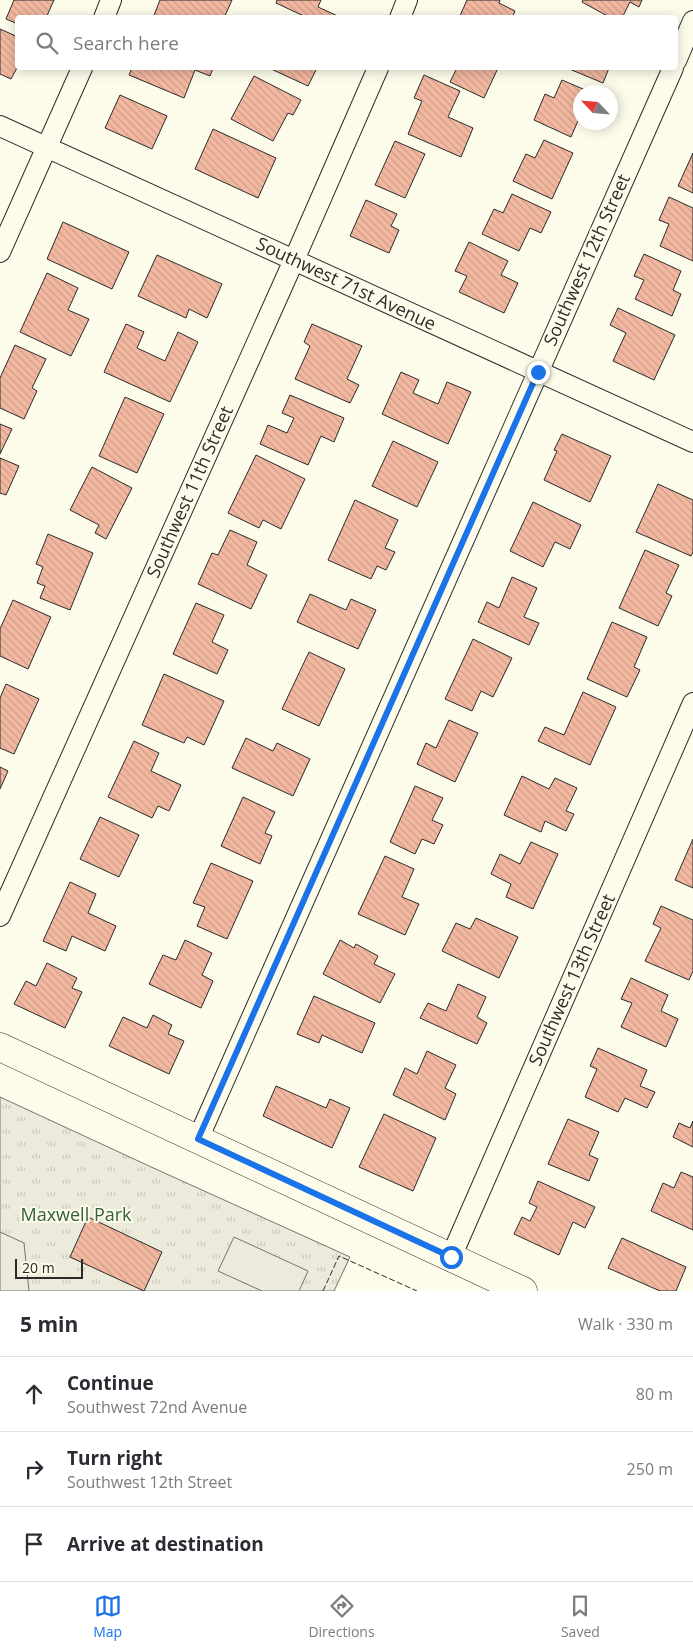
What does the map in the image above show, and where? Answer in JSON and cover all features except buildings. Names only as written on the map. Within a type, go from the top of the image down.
[{"type":"street","points":[[105,15],[111,0]]},
{"type":"street","points":[[401,15],[407,0]]},
{"type":"street","points":[[678,56],[693,21]]},
{"type":"street","points":[[0,252],[81,70]]},
{"type":"street","name":"Southwest 11th Street","points":[[0,916],[377,70]]},
{"type":"street","name":"Southwest 12th Street","points":[[198,1139],[671,70]]},
{"type":"street","name":"Southwest 71st Avenue","points":[[0,126],[693,442]]},
{"type":"street","name":"Southwest 13th Street","points":[[451,1257],[693,703]]},
{"type":"street","points":[[0,1047],[523,1291]]},
{"type":"green space","name":"Maxwell Park","points":[[0,1097],[350,1257],[334,1291],[0,1291]]},
{"type":"green space","points":[[0,1232],[24,1243],[29,1291],[0,1291]]},
{"type":"green space","points":[[234,1237],[308,1271],[299,1291],[262,1291],[218,1271]]},
{"type":"fence","points":[[323,1291],[339,1256],[417,1291]]},
{"type":"route","points":[[451,1257],[198,1139],[538,372]]}]
